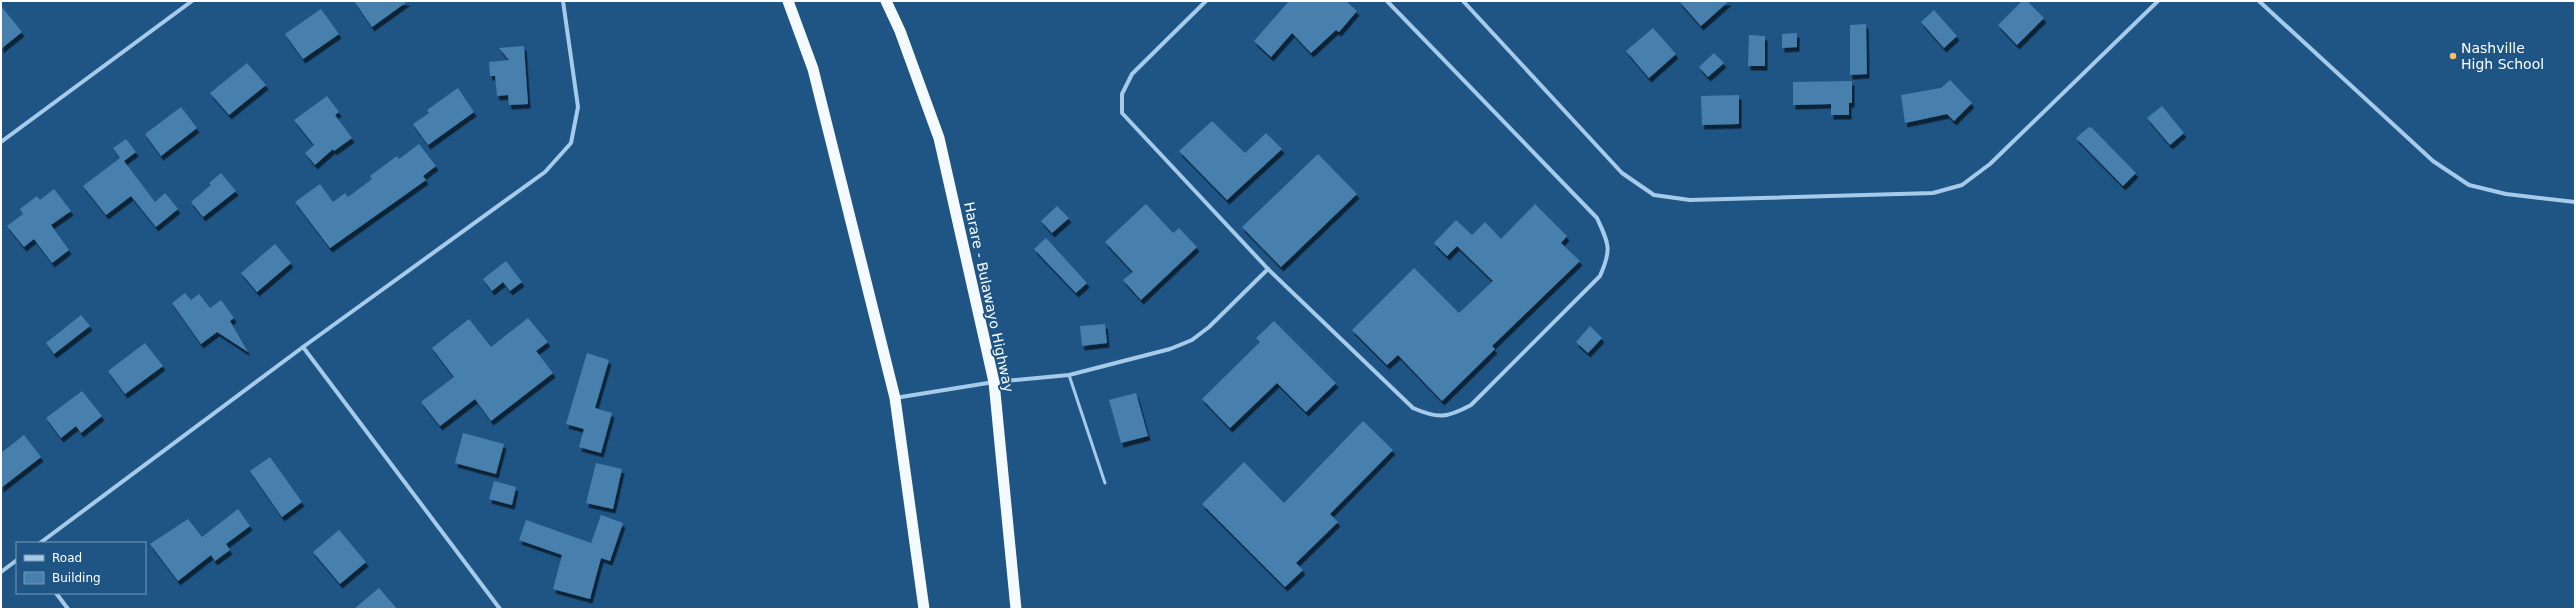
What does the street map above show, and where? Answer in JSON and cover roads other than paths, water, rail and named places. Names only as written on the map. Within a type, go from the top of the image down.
[{"type":"highway","points":[[788,1],[813,69],[895,398],[924,609]]},
{"type":"highway","name":"Harare - Bulawayo Highway","points":[[886,1],[900,30],[939,138],[994,382],[1016,609]]},
{"type":"street","points":[[1,142],[192,1]]},
{"type":"street","points":[[41,542],[304,347],[545,172],[571,143],[578,107],[563,1]]},
{"type":"street","points":[[1206,1],[1132,74],[1122,94],[1122,112],[1268,269],[1413,408],[1431,416],[1452,415],[1471,405],[1600,276],[1609,257],[1607,239],[1597,218],[1387,1]]},
{"type":"street","points":[[1463,1],[1622,173],[1654,195],[1690,200],[1933,193],[1962,185],[1990,164],[2158,1]]},
{"type":"street","points":[[2259,1],[2433,161],[2469,185],[2506,194],[2575,202]]},
{"type":"street","points":[[895,398],[994,382],[1069,375],[1170,349],[1192,340],[1209,327],[1268,269]]},
{"type":"street","points":[[304,347],[500,609]]},
{"type":"street","points":[[1,572],[16,561]]},
{"type":"street","points":[[57,594],[68,609]]},
{"type":"lane","points":[[1069,375],[1105,483]]},
{"type":"place","name":"Nashville High School","points":[[2453,56]]}]
